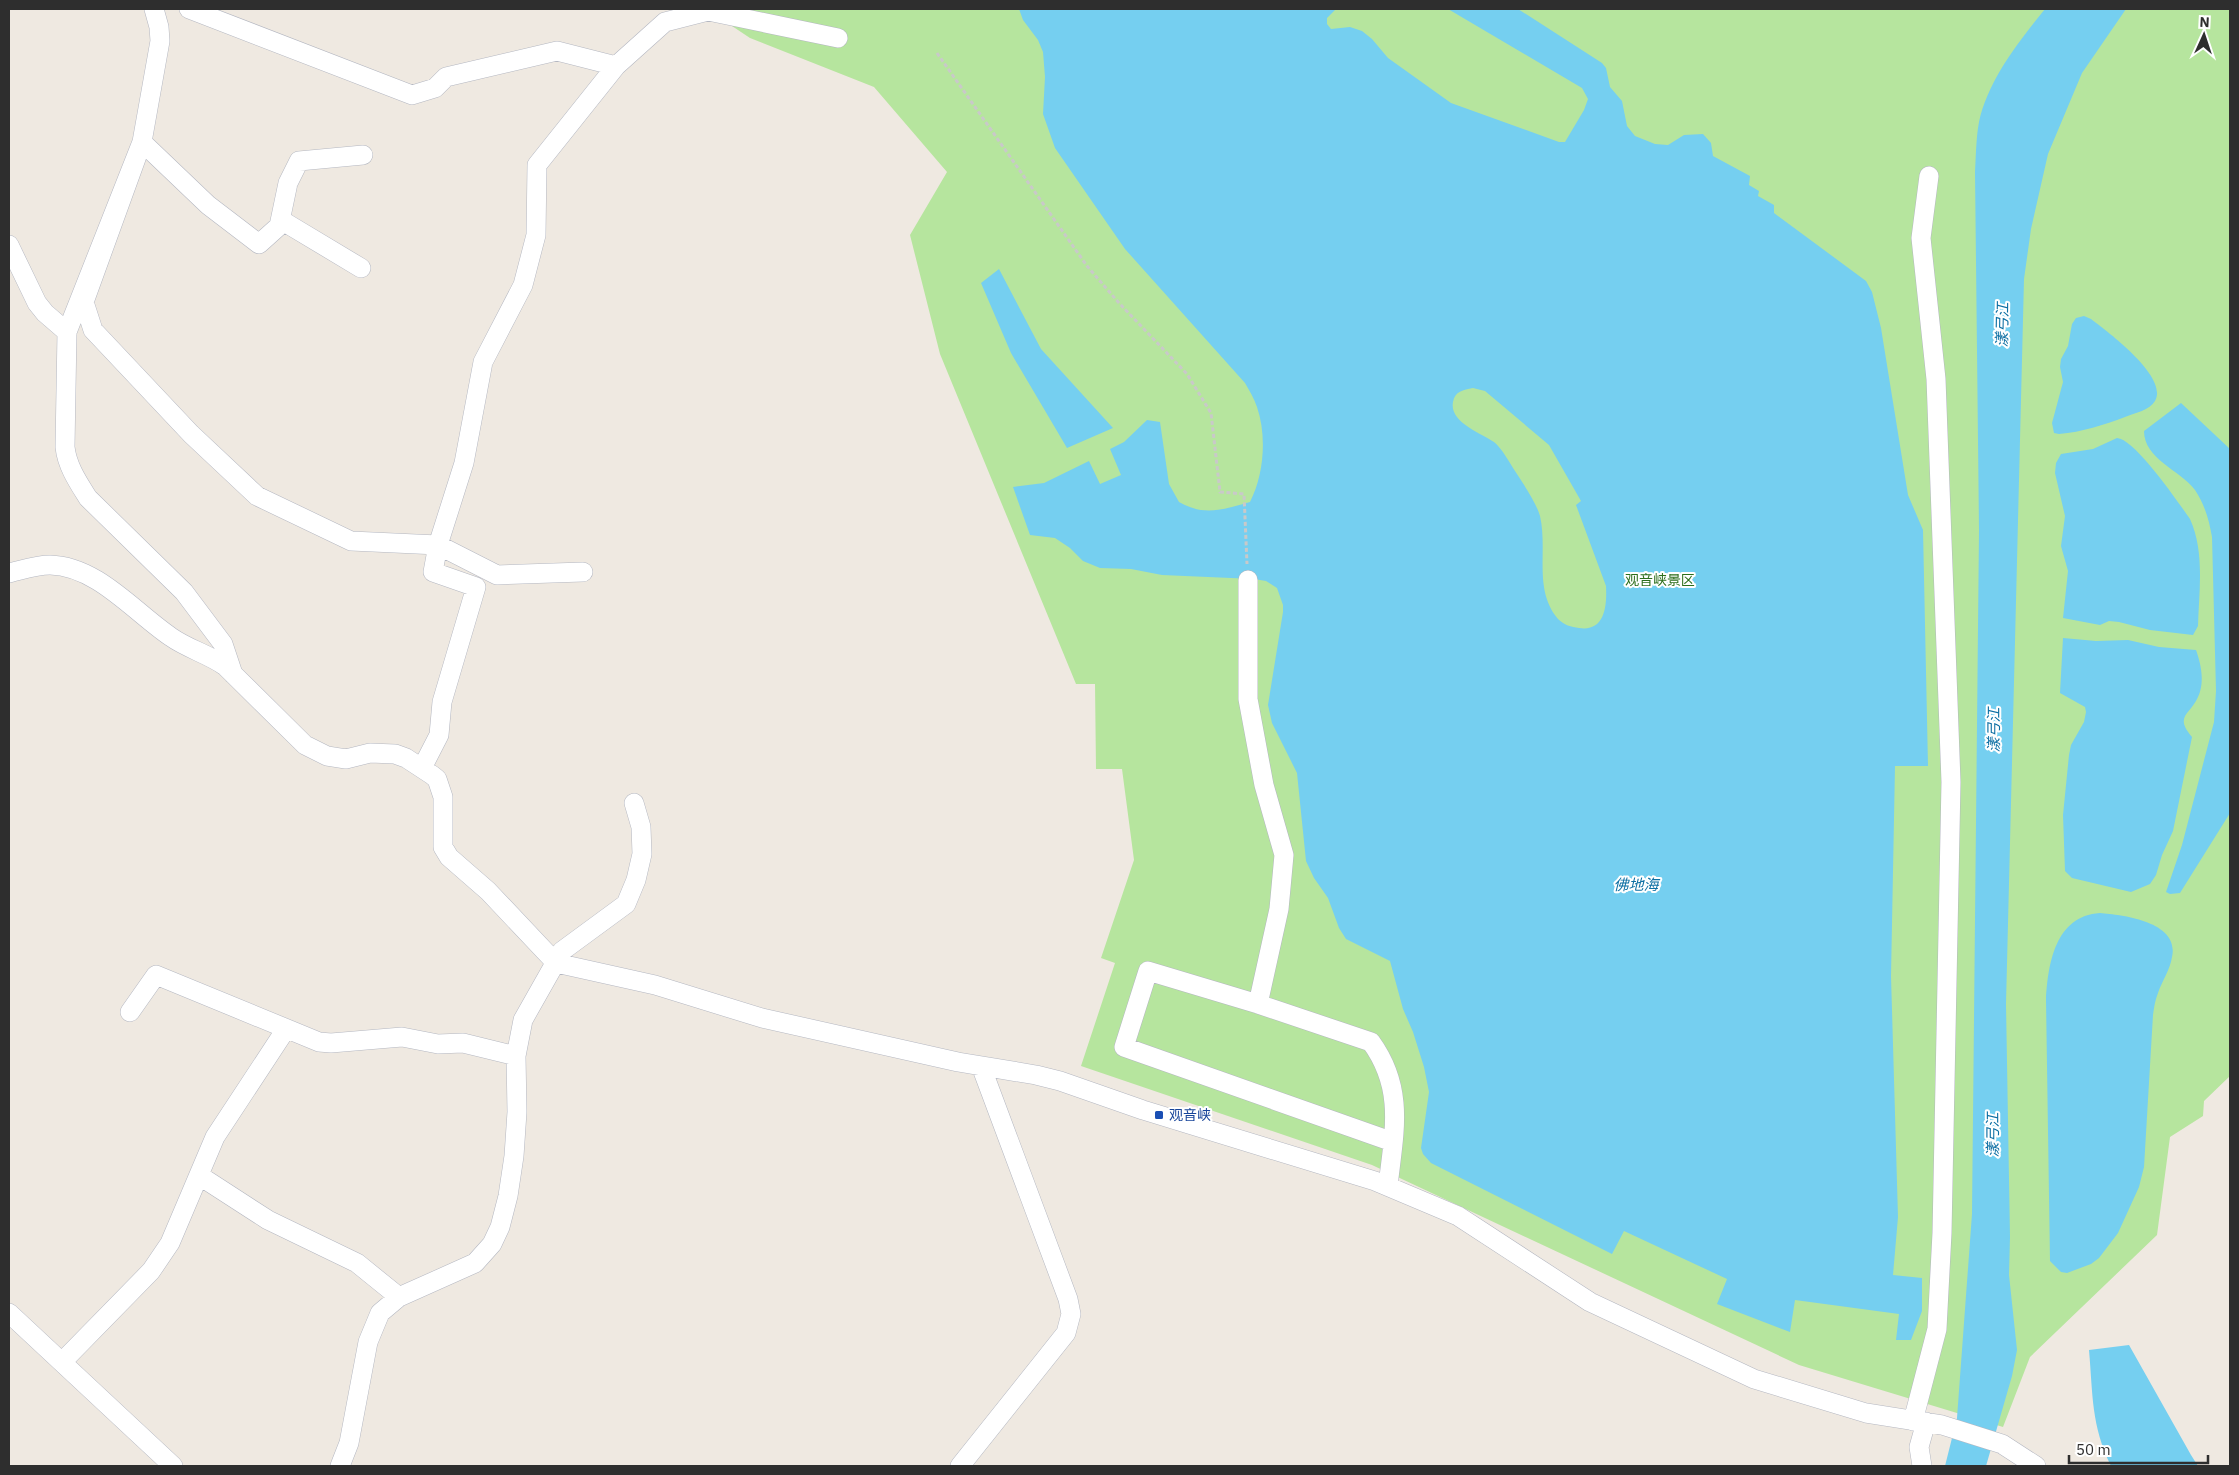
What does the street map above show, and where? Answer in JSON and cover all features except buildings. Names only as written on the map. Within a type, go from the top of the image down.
[{"type":"street","points":[[154,9],[160,41],[142,142],[84,302],[93,330],[190,434],[257,496],[351,541],[438,545],[497,575],[583,572]]},
{"type":"street","points":[[189,9],[412,95],[435,88],[446,77],[557,51],[616,66]]},
{"type":"street","points":[[422,768],[438,735],[442,702],[476,587],[433,572],[438,545],[464,463],[483,362],[522,285],[532,251],[536,234],[537,164],[616,66],[664,22],[708,11],[838,38]]},
{"type":"street","points":[[142,142],[208,205],[259,244],[279,226],[288,183],[299,161],[363,155]]},
{"type":"street","points":[[142,142],[67,332],[65,447],[70,465],[88,498],[184,592],[222,644],[234,675]]},
{"type":"street","points":[[1922,1466],[1919,1447],[1927,1423],[1938,1320],[1942,1233],[1951,782],[1936,378],[1921,238],[1929,176]]},
{"type":"street","points":[[281,220],[361,268]]},
{"type":"street","points":[[9,245],[38,303],[45,313],[67,332]]},
{"type":"street","points":[[9,573],[48,565],[80,571],[90,575],[171,637],[210,656],[234,675],[305,745],[316,752],[346,759],[370,752],[395,754],[406,758],[422,768],[436,779],[443,797],[443,847],[449,857],[488,891],[556,962],[655,985],[762,1018],[981,1066],[1060,1081],[1143,1110],[1388,1186],[1458,1216],[1590,1302],[1754,1379],[1866,1413],[1927,1423],[2036,1466]]},
{"type":"street","points":[[1248,580],[1248,699],[1264,785],[1284,855],[1279,909],[1258,1004]]},
{"type":"street","points":[[340,1466],[349,1443],[368,1342],[380,1313],[399,1297],[475,1263],[492,1244],[500,1227],[508,1196],[514,1156],[517,1112],[516,1056],[523,1020],[562,952],[626,904],[636,880],[642,854],[641,827],[634,803]]},
{"type":"street","points":[[1388,1186],[1393,1142],[1395,1120],[1393,1087],[1384,1063],[1370,1042],[1258,1004],[1148,971],[1124,1047],[1393,1142]]},
{"type":"street","points":[[130,1012],[156,975],[319,1042],[331,1043],[402,1037],[438,1044],[464,1043],[516,1056]]},
{"type":"street","points":[[62,1362],[151,1271],[170,1243],[215,1137],[286,1028]]},
{"type":"street","points":[[960,1466],[1066,1333],[1071,1314],[1068,1299],[981,1066]]},
{"type":"street","points":[[200,1176],[268,1220],[357,1263],[399,1297]]},
{"type":"street","points":[[9,1313],[173,1466]]},
{"type":"path","points":[[937,53],[1087,266],[1119,303],[1187,374],[1210,413],[1220,492],[1244,494],[1248,580]]},
{"type":"green space","name":"观音峡景区","points":[[712,9],[2230,9],[2230,1076],[2204,1101],[2203,1116],[2170,1137],[2157,1235],[2030,1357],[2003,1427],[1799,1365],[1372,1165],[1081,1066],[1115,963],[1101,958],[1134,860],[1122,769],[1096,769],[1095,684],[1076,684],[940,354],[910,235],[947,172],[874,87],[750,38],[729,24]]},
{"type":"water","name":"佛地海","points":[[1019,9],[1336,9],[1327,18],[1327,24],[1331,29],[1350,27],[1362,31],[1372,39],[1388,58],[1451,103],[1559,142],[1565,142],[1584,110],[1588,99],[1582,88],[1448,9],[1518,9],[1602,63],[1606,68],[1610,87],[1622,101],[1627,126],[1635,136],[1655,144],[1668,145],[1684,135],[1703,134],[1711,143],[1713,156],[1750,176],[1749,185],[1759,191],[1758,196],[1774,205],[1774,213],[1866,281],[1872,292],[1881,328],[1908,495],[1923,530],[1928,766],[1895,766],[1891,976],[1898,1217],[1893,1275],[1922,1278],[1922,1311],[1911,1340],[1896,1340],[1899,1314],[1795,1300],[1790,1332],[1717,1304],[1727,1279],[1624,1231],[1612,1254],[1431,1163],[1423,1154],[1421,1148],[1429,1092],[1424,1067],[1413,1032],[1403,1009],[1390,961],[1346,939],[1339,928],[1328,898],[1314,878],[1306,861],[1297,773],[1272,723],[1268,705],[1283,612],[1283,605],[1277,588],[1266,581],[1254,579],[1162,575],[1131,569],[1100,568],[1083,561],[1070,548],[1055,538],[1030,535],[1013,487],[1044,483],[1089,461],[1100,484],[1121,475],[1110,449],[1124,442],[1147,420],[1160,422],[1169,484],[1179,502],[1188,507],[1214,510],[1250,502],[1255,491],[1263,455],[1260,418],[1253,397],[1245,383],[1125,249],[1055,148],[1043,114],[1045,77],[1043,52],[1038,40],[1023,20]],"holes":[[[1473,388],[1485,391],[1549,445],[1581,501],[1576,505],[1606,586],[1606,602],[1603,616],[1594,626],[1576,628],[1565,624],[1558,619],[1550,607],[1543,582],[1542,529],[1540,516],[1535,504],[1499,447],[1467,426],[1453,409],[1454,398],[1463,390]]]},
{"type":"water","name":"漾弓江","points":[[2045,9],[2126,9],[2082,73],[2048,154],[2031,229],[2024,279],[2006,1004],[2009,1275],[2017,1350],[2012,1376],[1986,1466],[1945,1466],[1957,1418],[1972,1214],[1979,530],[1975,172],[1977,141],[1979,122],[1989,91],[2015,48]]},
{"type":"water","points":[[999,269],[1041,349],[1113,428],[1067,448],[1011,353],[981,283]]},
{"type":"water","points":[[2084,316],[2091,319],[2135,356],[2153,380],[2157,391],[2155,401],[2150,407],[2142,411],[2101,425],[2068,433],[2054,433],[2052,423],[2063,382],[2060,367],[2061,359],[2068,346],[2072,324],[2076,318]]},
{"type":"water","points":[[2181,403],[2230,449],[2230,813],[2180,893],[2170,894],[2166,892],[2182,845],[2214,722],[2216,691],[2212,537],[2208,519],[2195,490],[2156,457],[2146,441],[2144,431]]},
{"type":"water","points":[[2117,438],[2125,441],[2145,460],[2190,519],[2198,545],[2200,572],[2198,626],[2193,635],[2150,630],[2119,622],[2109,621],[2100,625],[2063,618],[2068,571],[2061,546],[2065,516],[2055,473],[2056,463],[2061,454],[2093,449]]},
{"type":"water","points":[[2063,638],[2096,641],[2128,640],[2159,647],[2196,650],[2199,661],[2202,673],[2200,691],[2184,720],[2184,724],[2192,737],[2173,831],[2162,855],[2156,875],[2150,884],[2131,892],[2072,878],[2065,871],[2063,815],[2069,755],[2071,745],[2084,722],[2086,712],[2085,707],[2060,693]]},
{"type":"water","points":[[2100,913],[2135,919],[2159,928],[2168,936],[2172,945],[2172,957],[2153,1012],[2144,1167],[2139,1187],[2118,1233],[2099,1258],[2091,1264],[2067,1273],[2061,1272],[2050,1261],[2047,986],[2052,957],[2064,932],[2073,923],[2085,916]]},
{"type":"water","points":[[2129,1345],[2198,1466],[2111,1466],[2104,1451],[2096,1423],[2089,1350]]},
{"type":"place","name":"观音峡","points":[[1159,1115]]}]
